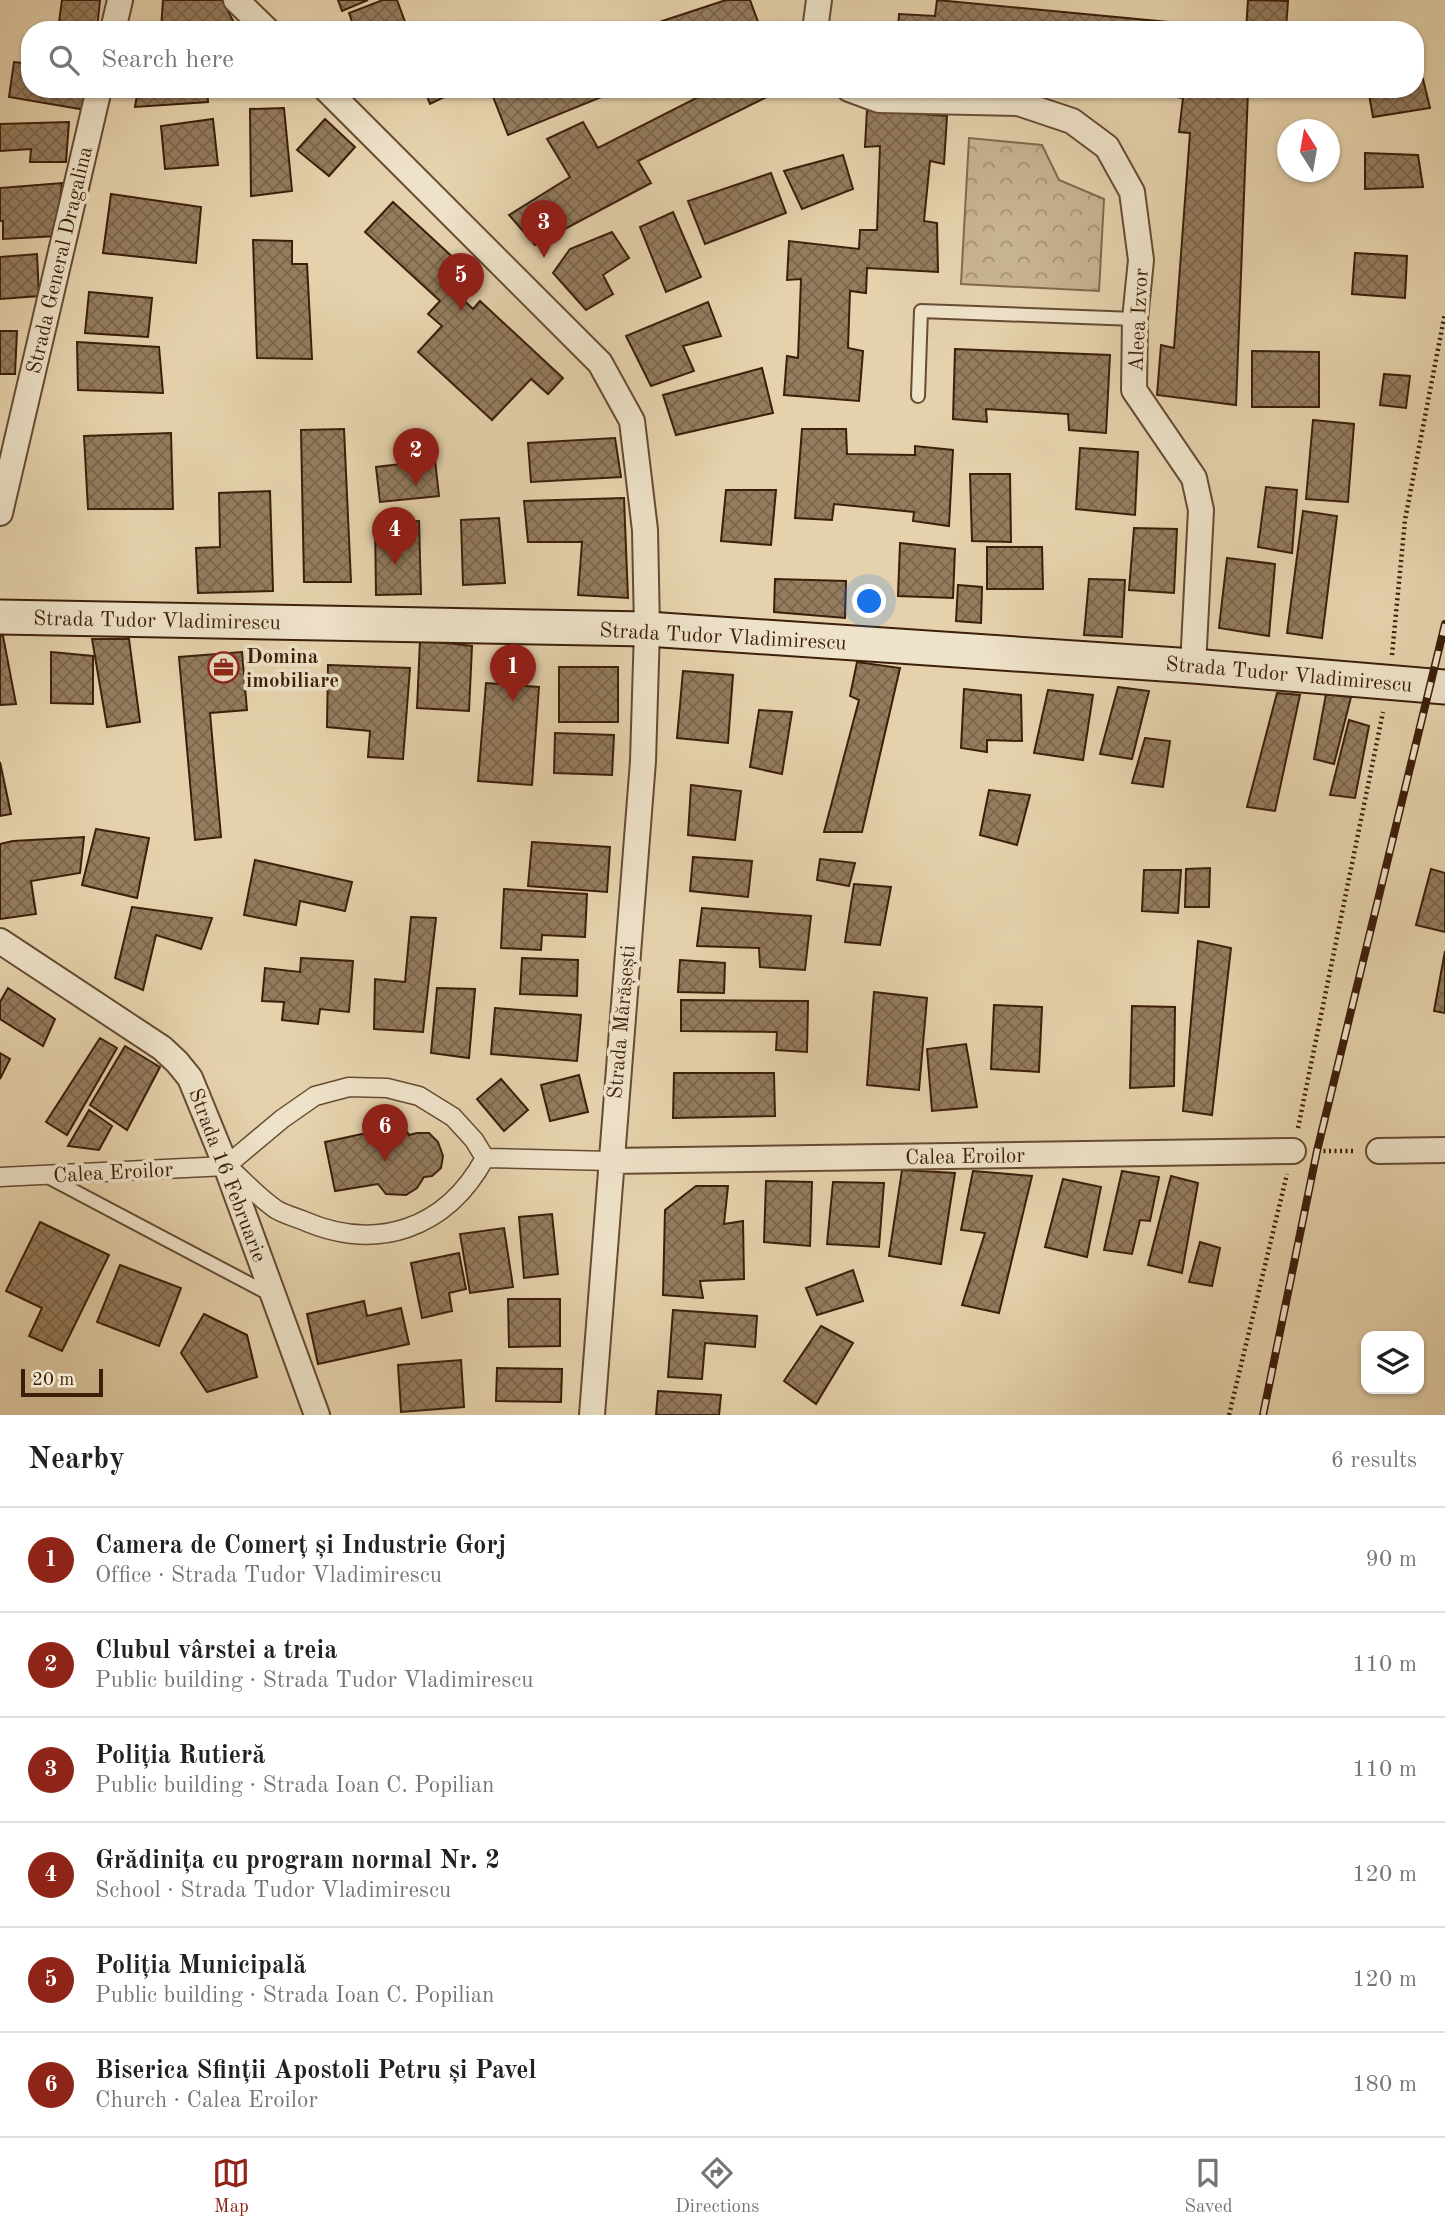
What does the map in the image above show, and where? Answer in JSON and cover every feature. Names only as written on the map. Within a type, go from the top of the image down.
[{"type":"main road","name":"Strada Tudor Vladimirescu","points":[[0,617],[647,629],[1193,666],[1445,687]]},
{"type":"street","points":[[115,21],[120,0]]},
{"type":"street","points":[[236,0],[258,21]]},
{"type":"street","points":[[816,21],[819,0]]},
{"type":"street","name":"Strada General Dragalina","points":[[0,513],[97,98]]},
{"type":"street","name":"Strada Mărășești","points":[[335,98],[600,363],[632,421],[645,530],[647,629],[643,761],[592,1415]]},
{"type":"street","name":"Aleea Izvor","points":[[874,98],[1018,103],[1072,121],[1107,148],[1132,192],[1141,260],[1135,319],[1135,390],[1194,478],[1200,510],[1193,666]]},
{"type":"street","name":"Strada 16 Februarie","points":[[0,941],[162,1048],[190,1079],[226,1166],[317,1415]]},
{"type":"street","points":[[349,1087],[387,1088],[419,1096],[453,1117],[474,1140],[485,1158],[475,1176],[451,1203],[432,1217],[399,1231],[363,1237],[319,1228],[277,1210],[226,1166],[282,1119],[315,1096],[349,1087]]},
{"type":"street","points":[[1380,1151],[1445,1150]]},
{"type":"street","name":"Calea Eroilor","points":[[485,1158],[610,1161],[1293,1151]]},
{"type":"street","name":"Calea Eroilor","points":[[0,1177],[226,1166]]},
{"type":"lane","points":[[918,396],[921,311],[1135,319]]},
{"type":"lane","points":[[46,1176],[275,1298]]},
{"type":"path","points":[[1229,1415],[1293,1151],[1389,682],[1405,520],[1445,313]]},
{"type":"path","points":[[1293,1151],[1380,1151]]},
{"type":"green space","points":[[969,138],[1042,145],[1059,180],[1104,199],[1099,291],[961,284]]},
{"type":"building","points":[[62,0],[100,0],[98,21],[59,21]]},
{"type":"building","points":[[163,0],[222,0],[233,21],[162,21]]},
{"type":"building","points":[[338,0],[368,0],[342,11]]},
{"type":"building","points":[[383,0],[397,0],[405,21],[352,21],[349,13]]},
{"type":"building","points":[[726,0],[750,0],[758,21],[662,21]]},
{"type":"building","points":[[937,0],[1158,21],[899,21],[899,14],[935,16]]},
{"type":"building","points":[[1248,0],[1288,1],[1287,21],[1247,21]]},
{"type":"building","points":[[14,62],[21,63],[21,98],[88,98],[86,110],[9,97]]},
{"type":"building","points":[[1424,83],[1430,108],[1373,117],[1370,98],[1424,98]]},
{"type":"building","points":[[136,98],[208,98],[208,102],[135,107]]},
{"type":"building","points":[[428,98],[442,98],[430,104]]},
{"type":"building","points":[[494,98],[599,98],[508,135]]},
{"type":"building","points":[[696,98],[765,98],[638,161],[651,183],[535,245],[509,215],[570,177],[547,139],[583,122],[598,148]]},
{"type":"building","points":[[1183,98],[1248,98],[1236,405],[1157,395],[1161,345],[1174,348],[1190,133],[1179,132]]},
{"type":"building","points":[[284,108],[292,191],[251,196],[250,109]]},
{"type":"building","points":[[867,110],[947,116],[944,164],[930,161],[924,221],[937,223],[938,272],[867,268],[866,293],[850,291],[848,348],[863,351],[859,401],[784,395],[787,356],[798,358],[801,279],[787,280],[789,241],[859,249],[860,230],[877,230],[880,146],[865,147]]},
{"type":"building","points":[[213,119],[218,165],[165,169],[161,126]]},
{"type":"building","points":[[325,119],[355,147],[329,176],[297,150]]},
{"type":"building","points":[[69,122],[66,162],[30,162],[31,149],[0,151],[0,124]]},
{"type":"building","points":[[1365,153],[1418,155],[1423,187],[1365,189]]},
{"type":"building","points":[[843,155],[853,189],[802,209],[784,171]]},
{"type":"building","points":[[771,173],[786,213],[705,244],[688,201]]},
{"type":"building","points":[[62,183],[57,236],[3,239],[0,188]]},
{"type":"building","points":[[111,194],[201,207],[196,263],[103,253]]},
{"type":"building","points":[[393,202],[472,275],[456,293],[473,309],[480,301],[563,378],[548,394],[531,379],[492,420],[418,352],[442,326],[428,314],[440,301],[365,232]]},
{"type":"building","points":[[673,212],[701,277],[666,292],[640,227]]},
{"type":"building","points":[[612,232],[629,258],[603,275],[613,294],[586,310],[553,273],[570,249]]},
{"type":"building","points":[[253,240],[292,241],[292,264],[307,264],[312,359],[257,358]]},
{"type":"building","points":[[1355,253],[1407,256],[1405,298],[1352,294]]},
{"type":"building","points":[[37,254],[39,296],[0,299],[0,257]]},
{"type":"building","points":[[89,292],[152,298],[148,337],[85,333]]},
{"type":"building","points":[[708,302],[721,336],[683,346],[694,371],[651,386],[626,336]]},
{"type":"building","points":[[0,331],[17,331],[15,374],[0,374]]},
{"type":"building","points":[[77,342],[159,347],[163,393],[78,390]]},
{"type":"building","points":[[955,349],[1110,355],[1106,433],[1069,430],[1068,414],[986,409],[987,422],[953,419]]},
{"type":"building","points":[[1252,351],[1319,352],[1319,407],[1252,407]]},
{"type":"building","points":[[762,368],[773,413],[676,435],[663,395]]},
{"type":"building","points":[[1384,374],[1410,376],[1406,408],[1380,405]]},
{"type":"building","points":[[1313,420],[1354,424],[1348,502],[1306,499]]},
{"type":"building","points":[[344,429],[351,582],[304,582],[301,430]]},
{"type":"building","points":[[802,429],[846,429],[847,454],[915,455],[915,446],[953,450],[949,526],[913,521],[914,512],[834,504],[832,520],[795,518]]},
{"type":"building","points":[[171,433],[173,509],[88,509],[84,436]]},
{"type":"building","points":[[615,438],[621,477],[531,482],[528,443]]},
{"type":"building","points":[[1080,448],[1138,452],[1135,515],[1076,509]]},
{"type":"building","points":[[435,460],[439,496],[380,502],[376,467]]},
{"type":"building","points":[[970,474],[1010,474],[1011,542],[972,541]]},
{"type":"building","points":[[1266,487],[1297,490],[1292,553],[1258,547]]},
{"type":"building","points":[[726,490],[776,490],[771,545],[721,541]]},
{"type":"building","points":[[270,491],[273,591],[198,593],[196,548],[220,547],[219,493]]},
{"type":"building","points":[[624,498],[628,598],[578,595],[582,542],[528,542],[524,501]]},
{"type":"building","points":[[1303,511],[1337,516],[1322,638],[1287,633]]},
{"type":"building","points":[[499,518],[505,583],[463,585],[461,520]]},
{"type":"building","points":[[419,521],[421,594],[376,595],[375,522]]},
{"type":"building","points":[[1134,528],[1177,529],[1174,593],[1129,590]]},
{"type":"building","points":[[900,543],[955,549],[953,598],[898,596]]},
{"type":"building","points":[[987,547],[1042,547],[1043,589],[987,589]]},
{"type":"building","points":[[1227,558],[1275,564],[1269,636],[1219,628]]},
{"type":"building","points":[[775,579],[846,581],[845,618],[774,612]]},
{"type":"building","points":[[1089,579],[1125,580],[1122,637],[1084,635]]},
{"type":"building","points":[[958,585],[982,587],[981,623],[956,621]]},
{"type":"building","points":[[0,635],[3,636],[16,704],[0,705]]},
{"type":"building","points":[[92,639],[129,639],[140,722],[107,727]]},
{"type":"building","points":[[420,640],[472,646],[469,711],[417,708]]},
{"type":"building","points":[[51,652],[93,656],[93,704],[51,703]]},
{"type":"building","points":[[242,652],[247,710],[210,713],[221,837],[195,840],[179,657]]},
{"type":"building","points":[[857,662],[900,668],[862,832],[824,832],[859,700],[850,696]]},
{"type":"building","points":[[328,665],[410,668],[403,759],[368,757],[370,731],[327,727]]},
{"type":"building","points":[[559,667],[618,667],[618,722],[559,722]]},
{"type":"building","points":[[683,671],[733,675],[728,743],[677,738]]},
{"type":"building","points":[[486,683],[539,687],[532,785],[478,781]]},
{"type":"building","points":[[1118,687],[1149,691],[1132,759],[1100,754]]},
{"type":"building","points":[[964,689],[1021,695],[1022,741],[987,740],[987,752],[961,748]]},
{"type":"building","points":[[1048,690],[1093,695],[1083,760],[1034,753]]},
{"type":"building","points":[[1277,693],[1300,695],[1275,811],[1247,807]]},
{"type":"building","points":[[1326,694],[1351,697],[1334,764],[1314,759]]},
{"type":"building","points":[[759,710],[792,712],[782,774],[750,767]]},
{"type":"building","points":[[1349,720],[1369,726],[1355,798],[1330,795]]},
{"type":"building","points":[[555,733],[614,735],[612,775],[554,773]]},
{"type":"building","points":[[1145,738],[1170,741],[1163,787],[1132,783]]},
{"type":"building","points":[[0,762],[11,814],[0,816]]},
{"type":"building","points":[[691,785],[741,791],[735,840],[688,835]]},
{"type":"building","points":[[989,790],[1030,795],[1017,845],[980,835]]},
{"type":"building","points":[[96,829],[149,838],[137,898],[82,885]]},
{"type":"building","points":[[84,837],[80,873],[31,881],[36,914],[0,919],[0,844]]},
{"type":"building","points":[[532,842],[610,847],[607,892],[528,886]]},
{"type":"building","points":[[693,857],[752,861],[748,897],[690,891]]},
{"type":"building","points":[[820,859],[855,863],[849,886],[817,880]]},
{"type":"building","points":[[255,860],[352,882],[345,911],[300,901],[296,925],[244,915]]},
{"type":"building","points":[[1210,868],[1209,907],[1185,907],[1186,869]]},
{"type":"building","points":[[1431,869],[1445,873],[1445,932],[1416,925]]},
{"type":"building","points":[[1144,870],[1181,870],[1178,913],[1142,911]]},
{"type":"building","points":[[854,884],[891,887],[880,945],[845,942]]},
{"type":"building","points":[[504,889],[587,894],[585,937],[542,935],[541,950],[501,948]]},
{"type":"building","points":[[132,907],[212,918],[201,949],[156,935],[143,990],[115,978]]},
{"type":"building","points":[[702,908],[811,916],[805,970],[760,967],[759,948],[697,946]]},
{"type":"building","points":[[411,917],[436,918],[423,1032],[374,1029],[375,979],[405,982]]},
{"type":"building","points":[[1198,941],[1231,948],[1212,1115],[1183,1111]]},
{"type":"building","points":[[1445,951],[1445,1013],[1434,1011]]},
{"type":"building","points":[[301,958],[353,961],[349,1012],[320,1009],[318,1024],[282,1020],[284,1002],[262,1001],[265,968],[300,972]]},
{"type":"building","points":[[522,958],[578,960],[577,996],[520,994]]},
{"type":"building","points":[[680,960],[725,963],[724,993],[678,992]]},
{"type":"building","points":[[8,988],[55,1019],[43,1046],[0,1019],[0,1002]]},
{"type":"building","points":[[437,988],[475,989],[469,1058],[431,1053]]},
{"type":"building","points":[[874,992],[927,998],[919,1090],[867,1085]]},
{"type":"building","points":[[681,1000],[808,1001],[807,1052],[776,1050],[777,1032],[681,1031]]},
{"type":"building","points":[[994,1005],[1042,1007],[1039,1072],[991,1069]]},
{"type":"building","points":[[1132,1006],[1175,1007],[1174,1086],[1130,1088]]},
{"type":"building","points":[[495,1008],[581,1015],[577,1061],[491,1054]]},
{"type":"building","points":[[100,1038],[117,1048],[67,1135],[46,1122]]},
{"type":"building","points":[[966,1044],[977,1107],[932,1111],[927,1049]]},
{"type":"building","points":[[125,1046],[160,1067],[127,1130],[90,1105]]},
{"type":"building","points":[[0,1053],[10,1059],[0,1079]]},
{"type":"building","points":[[674,1073],[774,1073],[775,1116],[673,1118]]},
{"type":"building","points":[[579,1075],[588,1112],[550,1121],[541,1085]]},
{"type":"building","points":[[501,1079],[528,1110],[504,1131],[477,1099]]},
{"type":"building","points":[[89,1110],[112,1126],[99,1150],[68,1146]]},
{"type":"building","points":[[400,1121],[409,1135],[429,1133],[438,1142],[443,1156],[441,1168],[432,1176],[424,1177],[417,1188],[406,1195],[386,1194],[378,1184],[335,1191],[325,1142],[371,1132],[381,1125]]},
{"type":"building","points":[[902,1170],[955,1173],[941,1264],[889,1256]]},
{"type":"building","points":[[973,1171],[1032,1176],[999,1313],[962,1305],[985,1233],[961,1230]]},
{"type":"building","points":[[1122,1171],[1159,1177],[1150,1221],[1140,1220],[1132,1254],[1104,1250]]},
{"type":"building","points":[[1171,1176],[1198,1183],[1182,1273],[1148,1265]]},
{"type":"building","points":[[1063,1179],[1101,1187],[1087,1257],[1045,1247]]},
{"type":"building","points":[[766,1181],[812,1182],[810,1246],[764,1242]]},
{"type":"building","points":[[833,1182],[884,1183],[879,1247],[827,1244]]},
{"type":"building","points":[[696,1186],[728,1186],[724,1224],[743,1221],[744,1279],[700,1281],[703,1298],[663,1295],[665,1210]]},
{"type":"building","points":[[552,1214],[558,1274],[524,1278],[519,1217]]},
{"type":"building","points":[[40,1222],[109,1255],[62,1351],[29,1336],[42,1308],[6,1291]]},
{"type":"building","points":[[504,1228],[513,1287],[470,1293],[460,1234]]},
{"type":"building","points":[[1200,1242],[1220,1248],[1212,1286],[1189,1282]]},
{"type":"building","points":[[459,1253],[466,1289],[449,1293],[452,1311],[422,1318],[411,1263]]},
{"type":"building","points":[[120,1265],[181,1288],[159,1346],[97,1322]]},
{"type":"building","points":[[853,1270],[863,1301],[817,1315],[806,1288]]},
{"type":"building","points":[[508,1299],[560,1299],[560,1346],[509,1347]]},
{"type":"building","points":[[364,1301],[367,1316],[401,1308],[409,1344],[318,1364],[307,1314]]},
{"type":"building","points":[[673,1310],[757,1316],[755,1347],[705,1343],[702,1379],[668,1377]]},
{"type":"building","points":[[204,1314],[247,1335],[257,1377],[207,1392],[181,1353]]},
{"type":"building","points":[[821,1326],[853,1343],[816,1404],[784,1381]]},
{"type":"building","points":[[461,1360],[464,1407],[401,1412],[398,1365]]},
{"type":"building","points":[[497,1368],[562,1369],[561,1402],[496,1401]]},
{"type":"building","points":[[658,1391],[721,1395],[719,1415],[656,1415]]},
{"type":"railway","points":[[1263,1415],[1317,1151],[1445,624]]},
{"type":"place","name":"Poliția Rutieră","points":[[544,258]]},
{"type":"place","name":"Poliția Municipală","points":[[461,311]]},
{"type":"place","name":"Clubul vârstei a treia","points":[[416,486]]},
{"type":"place","name":"Grădinița cu program normal Nr. 2","points":[[395,565]]},
{"type":"place","name":"Domina imobiliare","points":[[223,668]]},
{"type":"place","name":"Camera de Comerț și Industrie Gorj","points":[[513,702]]},
{"type":"place","name":"Biserica Sfinții Apostoli Petru și Pavel","points":[[385,1162]]}]
